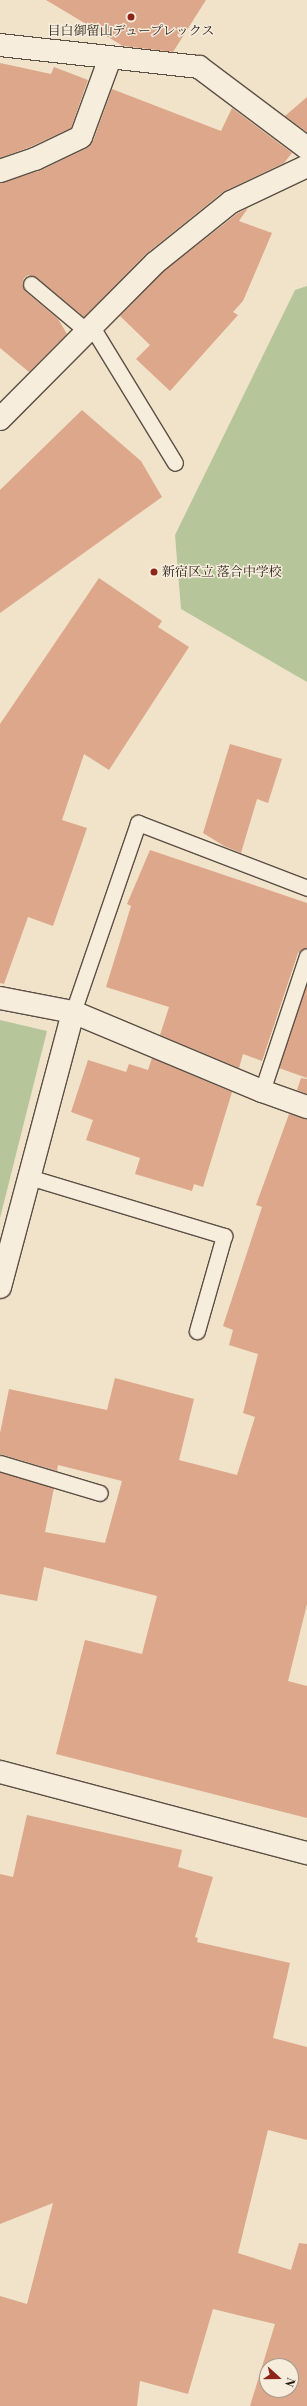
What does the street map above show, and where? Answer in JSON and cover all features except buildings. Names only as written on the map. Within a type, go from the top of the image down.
[{"type":"street","points":[[0,45],[199,67],[307,148]]},
{"type":"street","points":[[0,171],[36,159],[81,138],[110,58]]},
{"type":"street","points":[[0,419],[155,263],[231,202],[307,166]]},
{"type":"street","points":[[0,998],[73,1012],[262,1091],[307,1107]]},
{"type":"street","points":[[0,1287],[73,1012]]},
{"type":"street","points":[[0,1772],[307,1853]]},
{"type":"lane","points":[[31,284],[90,329],[175,463]]},
{"type":"lane","points":[[73,1012],[138,823],[307,888]]},
{"type":"lane","points":[[262,1091],[307,956]]},
{"type":"lane","points":[[29,1177],[224,1236],[197,1331]]},
{"type":"lane","points":[[0,1463],[100,1493]]},
{"type":"green space","points":[[307,286],[307,682],[181,609],[175,535],[295,290]]},
{"type":"green space","points":[[0,1020],[47,1031],[0,1218]]},
{"type":"place","name":"目白御留山デュープレックス","points":[[131,17]]},
{"type":"place","name":"新宿区立 落合中学校","points":[[154,572]]}]
